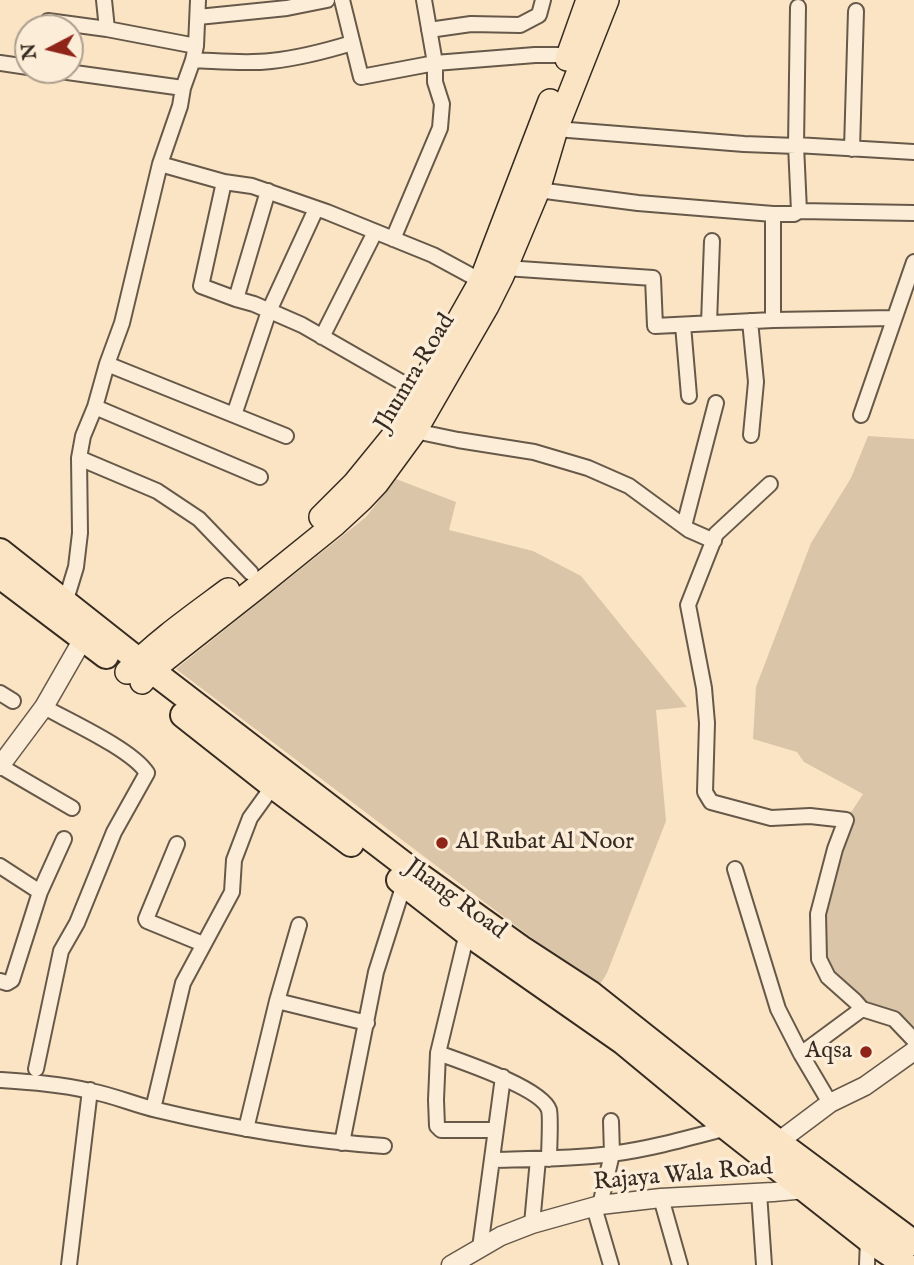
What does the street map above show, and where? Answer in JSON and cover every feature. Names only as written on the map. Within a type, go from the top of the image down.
[{"type":"highway","name":"Jhang Road","points":[[0,551],[65,603],[274,786],[467,933],[590,993],[778,1142],[914,1243]]},
{"type":"highway","name":"Jhang Road","points":[[0,576],[83,639],[140,671],[410,868],[727,1128],[868,1239],[906,1265]]},
{"type":"main road","name":"Jhumra Road","points":[[140,671],[168,635],[326,513],[394,435],[481,281],[588,0]]},
{"type":"main road","name":"Jhumra Road","points":[[140,671],[295,556],[361,500],[377,483],[415,431],[487,306],[505,268],[538,190],[556,129],[607,0]]},
{"type":"street","points":[[104,0],[107,30]]},
{"type":"street","points":[[65,603],[76,567],[80,533],[79,458],[83,436],[122,323],[160,164],[180,106],[194,53],[198,0]]},
{"type":"street","points":[[198,17],[281,9],[327,0]]},
{"type":"street","points":[[342,0],[360,77],[435,62],[568,55]]},
{"type":"street","points":[[393,239],[440,128],[442,104],[435,82],[435,62],[424,0]]},
{"type":"street","points":[[429,30],[471,24],[520,25],[539,15],[543,0]]},
{"type":"street","points":[[798,7],[796,146],[799,211]]},
{"type":"street","points":[[852,149],[856,11]]},
{"type":"street","points":[[84,26],[194,53],[270,61],[324,52],[352,43]]},
{"type":"street","points":[[84,74],[183,88]]},
{"type":"street","points":[[556,129],[914,152]]},
{"type":"street","points":[[160,164],[268,191],[433,255],[481,281]]},
{"type":"street","points":[[224,182],[201,286],[254,304],[302,325],[403,383]]},
{"type":"street","points":[[538,190],[773,214],[794,214],[799,211],[914,214]]},
{"type":"street","points":[[236,299],[268,191]]},
{"type":"street","points":[[234,415],[269,311],[316,209]]},
{"type":"street","points":[[773,214],[773,320]]},
{"type":"street","points":[[322,337],[376,232]]},
{"type":"street","points":[[709,323],[712,241]]},
{"type":"street","points":[[861,415],[914,262]]},
{"type":"street","points":[[505,268],[653,278],[655,326],[894,318]]},
{"type":"street","points":[[751,321],[755,382],[751,435]]},
{"type":"street","points":[[683,325],[689,396]]},
{"type":"street","points":[[107,364],[286,436]]},
{"type":"street","points":[[684,526],[716,403]]},
{"type":"street","points":[[95,407],[260,477]]},
{"type":"street","points":[[415,431],[534,452],[588,468],[629,486],[690,530],[714,541]]},
{"type":"street","points":[[79,458],[157,491],[199,519],[251,573]]},
{"type":"street","points":[[770,484],[716,534],[688,605],[704,688],[707,723],[705,792],[710,803],[771,818],[810,816],[846,820],[835,849],[818,914],[819,959],[828,976],[862,1009],[894,1019],[914,1040]]},
{"type":"street","points":[[72,808],[0,766],[44,707],[83,639]]},
{"type":"street","points":[[36,1069],[61,951],[77,923],[114,832],[147,773],[118,748],[44,707]]},
{"type":"street","points":[[153,1109],[183,983],[232,892],[234,860],[250,818],[274,786]]},
{"type":"street","points":[[0,981],[8,983],[12,980],[40,892],[64,839]]},
{"type":"street","points":[[177,844],[146,919],[203,944]]},
{"type":"street","points":[[0,866],[40,892]]},
{"type":"street","points":[[735,869],[778,1009],[800,1054],[830,1103]]},
{"type":"street","points":[[342,1143],[376,972],[404,884]]},
{"type":"street","points":[[246,1129],[277,1001],[299,925]]},
{"type":"street","points":[[467,933],[438,1054],[437,1126],[439,1129],[495,1130]]},
{"type":"street","points":[[277,1001],[367,1023]]},
{"type":"street","points":[[800,1054],[862,1009]]},
{"type":"street","points":[[778,1142],[830,1103],[865,1086],[914,1051]]},
{"type":"street","points":[[438,1054],[502,1077],[542,1099],[549,1110],[544,1159],[532,1224]]},
{"type":"street","points":[[480,1248],[502,1077]]},
{"type":"street","points":[[0,1080],[90,1090],[153,1109],[246,1129],[342,1143],[384,1146]]},
{"type":"street","points":[[69,1265],[90,1090]]},
{"type":"street","points":[[611,1121],[612,1154],[597,1206],[611,1265]]},
{"type":"street","points":[[492,1160],[612,1154],[727,1128]]},
{"type":"street","name":"Rajaya Wala Road","points":[[451,1265],[501,1236],[532,1224],[597,1206],[661,1198],[806,1189]]},
{"type":"street","points":[[759,1193],[764,1265]]},
{"type":"street","points":[[661,1198],[680,1265]]},
{"type":"street","points":[[867,1265],[868,1239]]},
{"type":"shaded area","points":[[868,436],[914,439],[914,1040],[894,1019],[862,1009],[828,977],[818,935],[846,820],[863,794],[804,762],[797,752],[753,739],[756,687],[811,543],[851,478]]},
{"type":"shaded area","points":[[396,479],[456,502],[449,530],[533,551],[581,576],[687,707],[656,710],[666,821],[607,973],[598,988],[176,669],[366,517]]},
{"type":"place","name":"Al Rubat Al Noor","points":[[442,843]]},
{"type":"place","name":"Aqsa","points":[[866,1052]]}]
